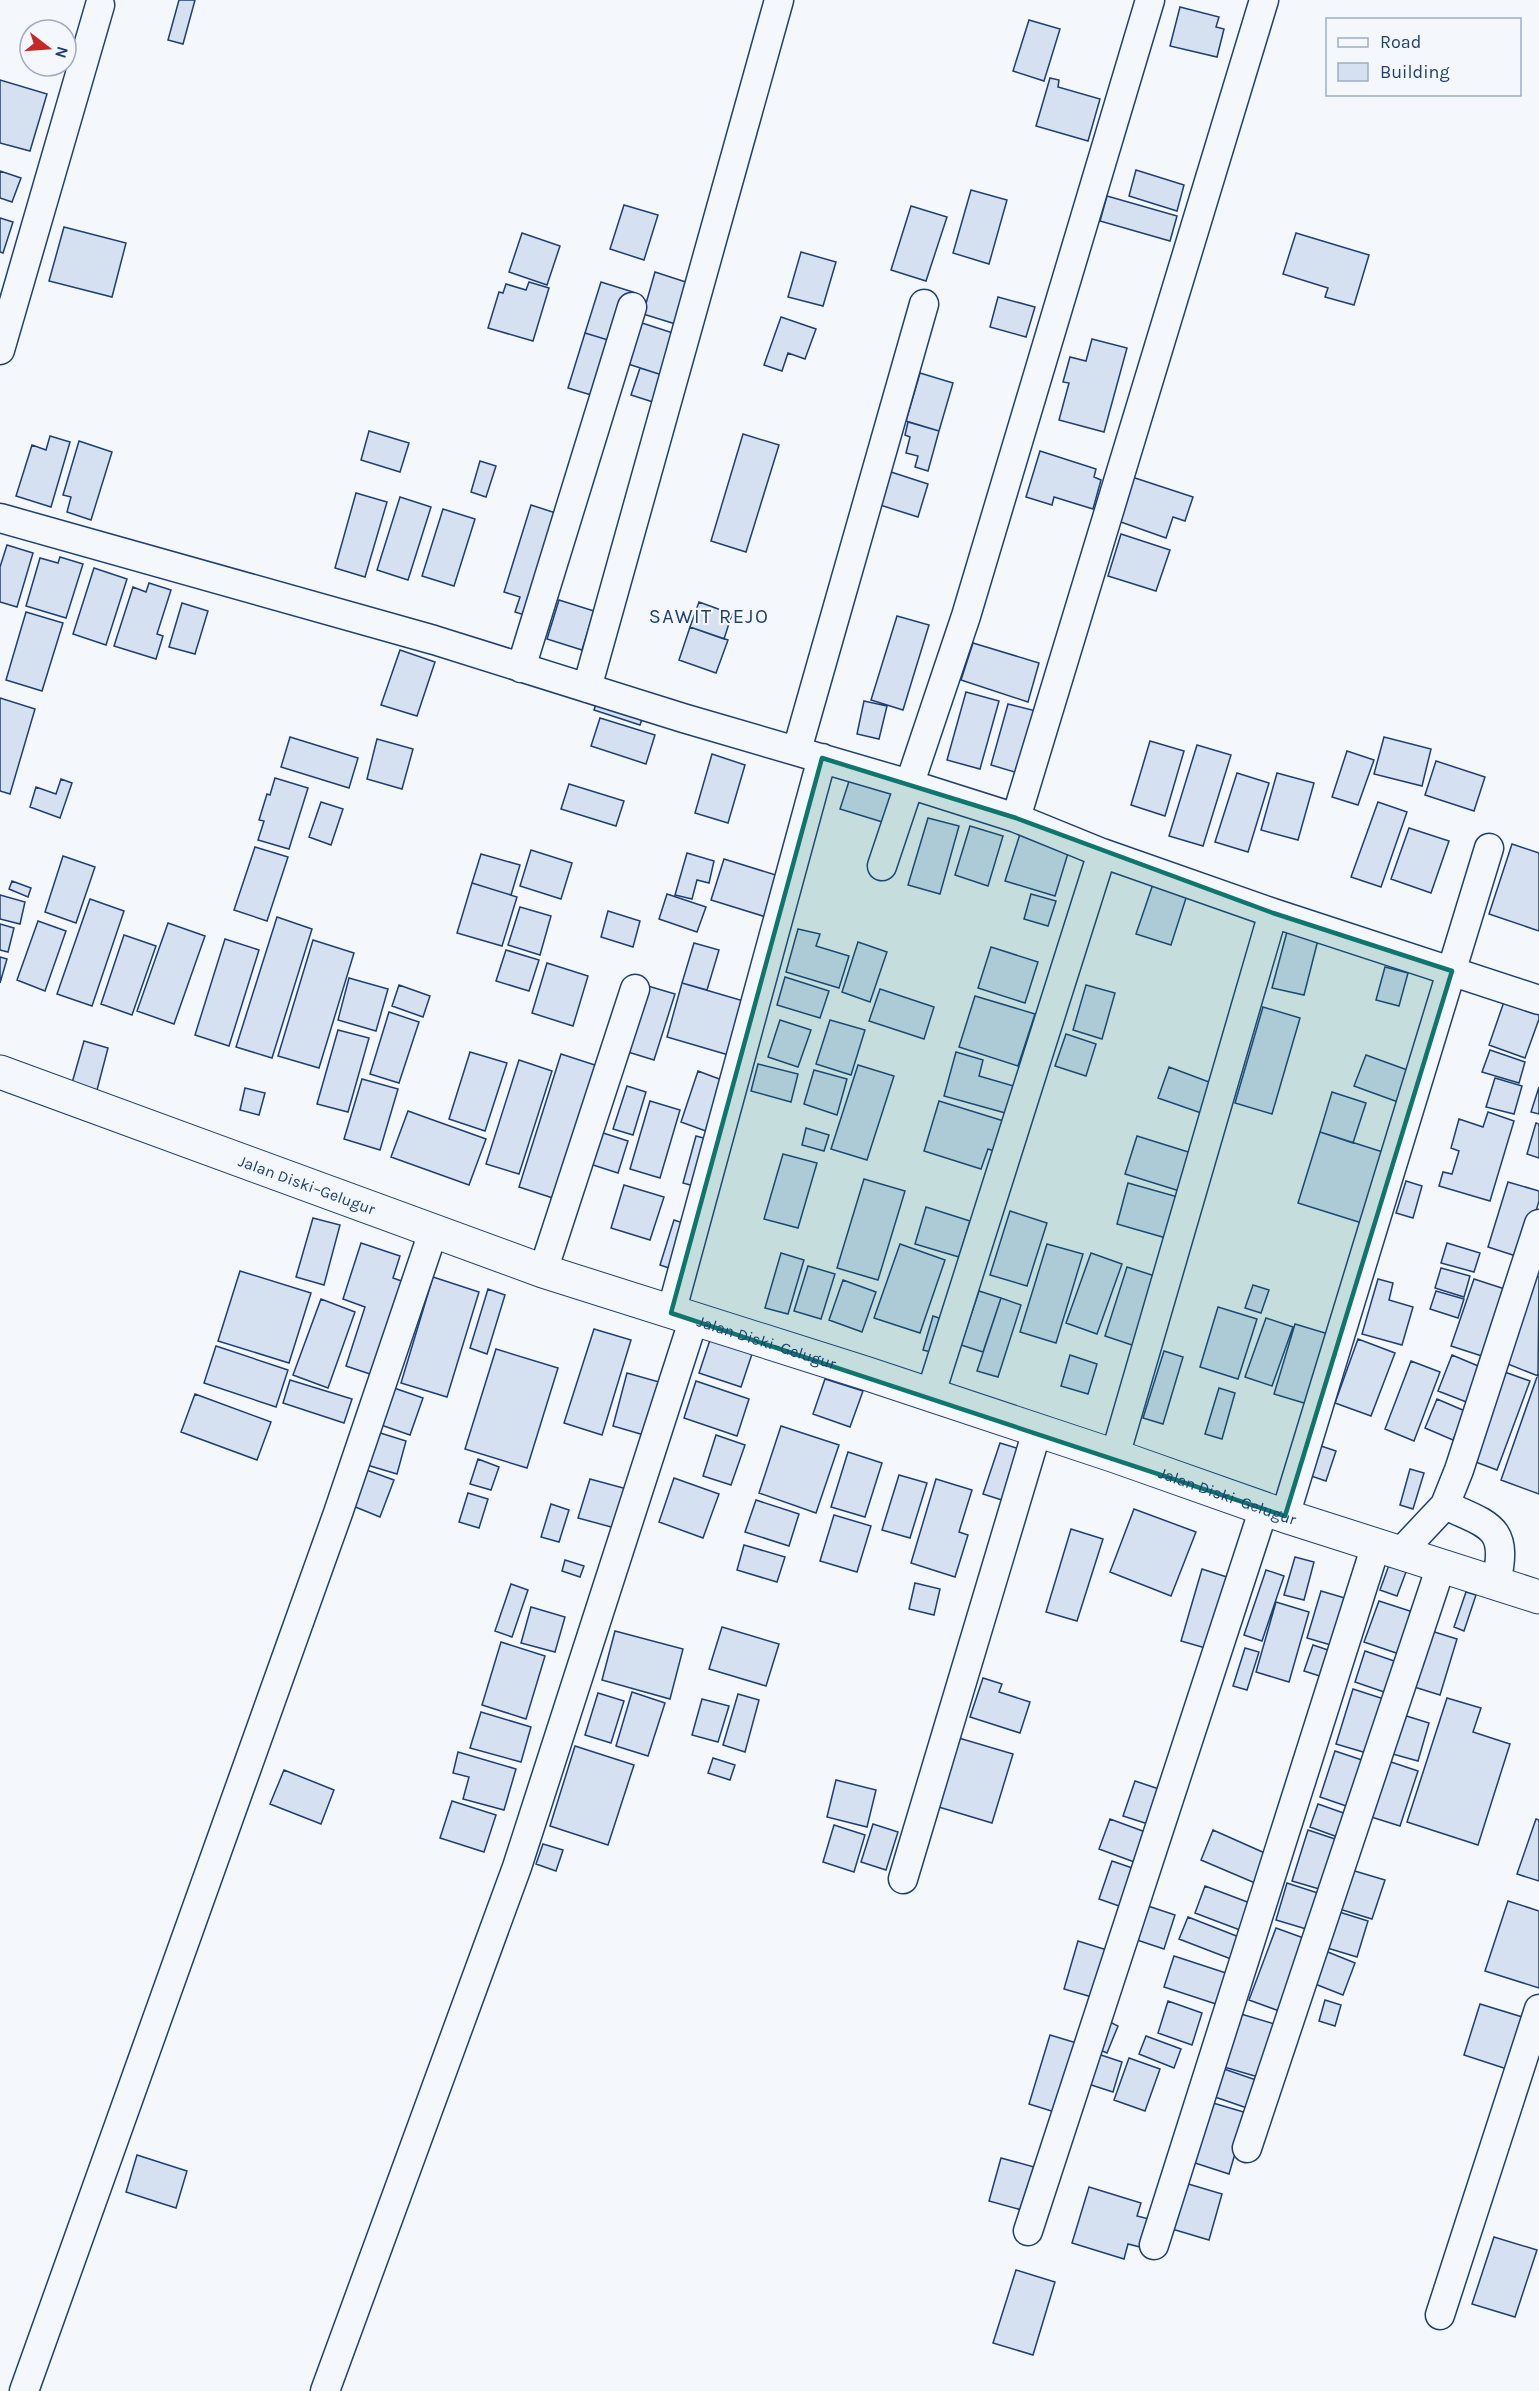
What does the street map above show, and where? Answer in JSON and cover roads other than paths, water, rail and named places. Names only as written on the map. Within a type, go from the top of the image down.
[{"type":"main road","name":"Jalan Diski–Gelugur","points":[[0,1072],[543,1271],[1115,1456],[1388,1549],[1539,1596]]},
{"type":"street","points":[[587,688],[779,0]]},
{"type":"street","points":[[882,866],[966,616],[1150,0]]},
{"type":"street","points":[[1016,818],[1264,0]]},
{"type":"street","points":[[0,350],[100,5]]},
{"type":"street","points":[[325,2391],[517,1867],[682,1316],[810,754],[924,304]]},
{"type":"street","points":[[521,668],[633,307]]},
{"type":"street","points":[[0,518],[423,636],[521,668],[909,784],[1016,818],[1102,853],[1273,913],[1539,1000]]},
{"type":"street","points":[[1028,2231],[1275,1512],[1452,971],[1489,848]]},
{"type":"street","points":[[930,1396],[1102,853]]},
{"type":"street","points":[[1115,1456],[1273,913]]},
{"type":"street","points":[[543,1271],[635,989]]},
{"type":"street","points":[[1154,2245],[1388,1549],[1445,1505],[1459,1470],[1539,1224]]},
{"type":"street","points":[[24,2391],[338,1513],[433,1232]]},
{"type":"street","points":[[903,1879],[1037,1431]]},
{"type":"street","points":[[1445,1505],[1485,1523],[1496,1532],[1502,1558],[1496,1583]]},
{"type":"street","points":[[1247,2148],[1441,1566]]},
{"type":"street","points":[[1440,2315],[1539,2009]]},
{"type":"district","name":"SAWIT REJO","points":[[709,616]]}]
